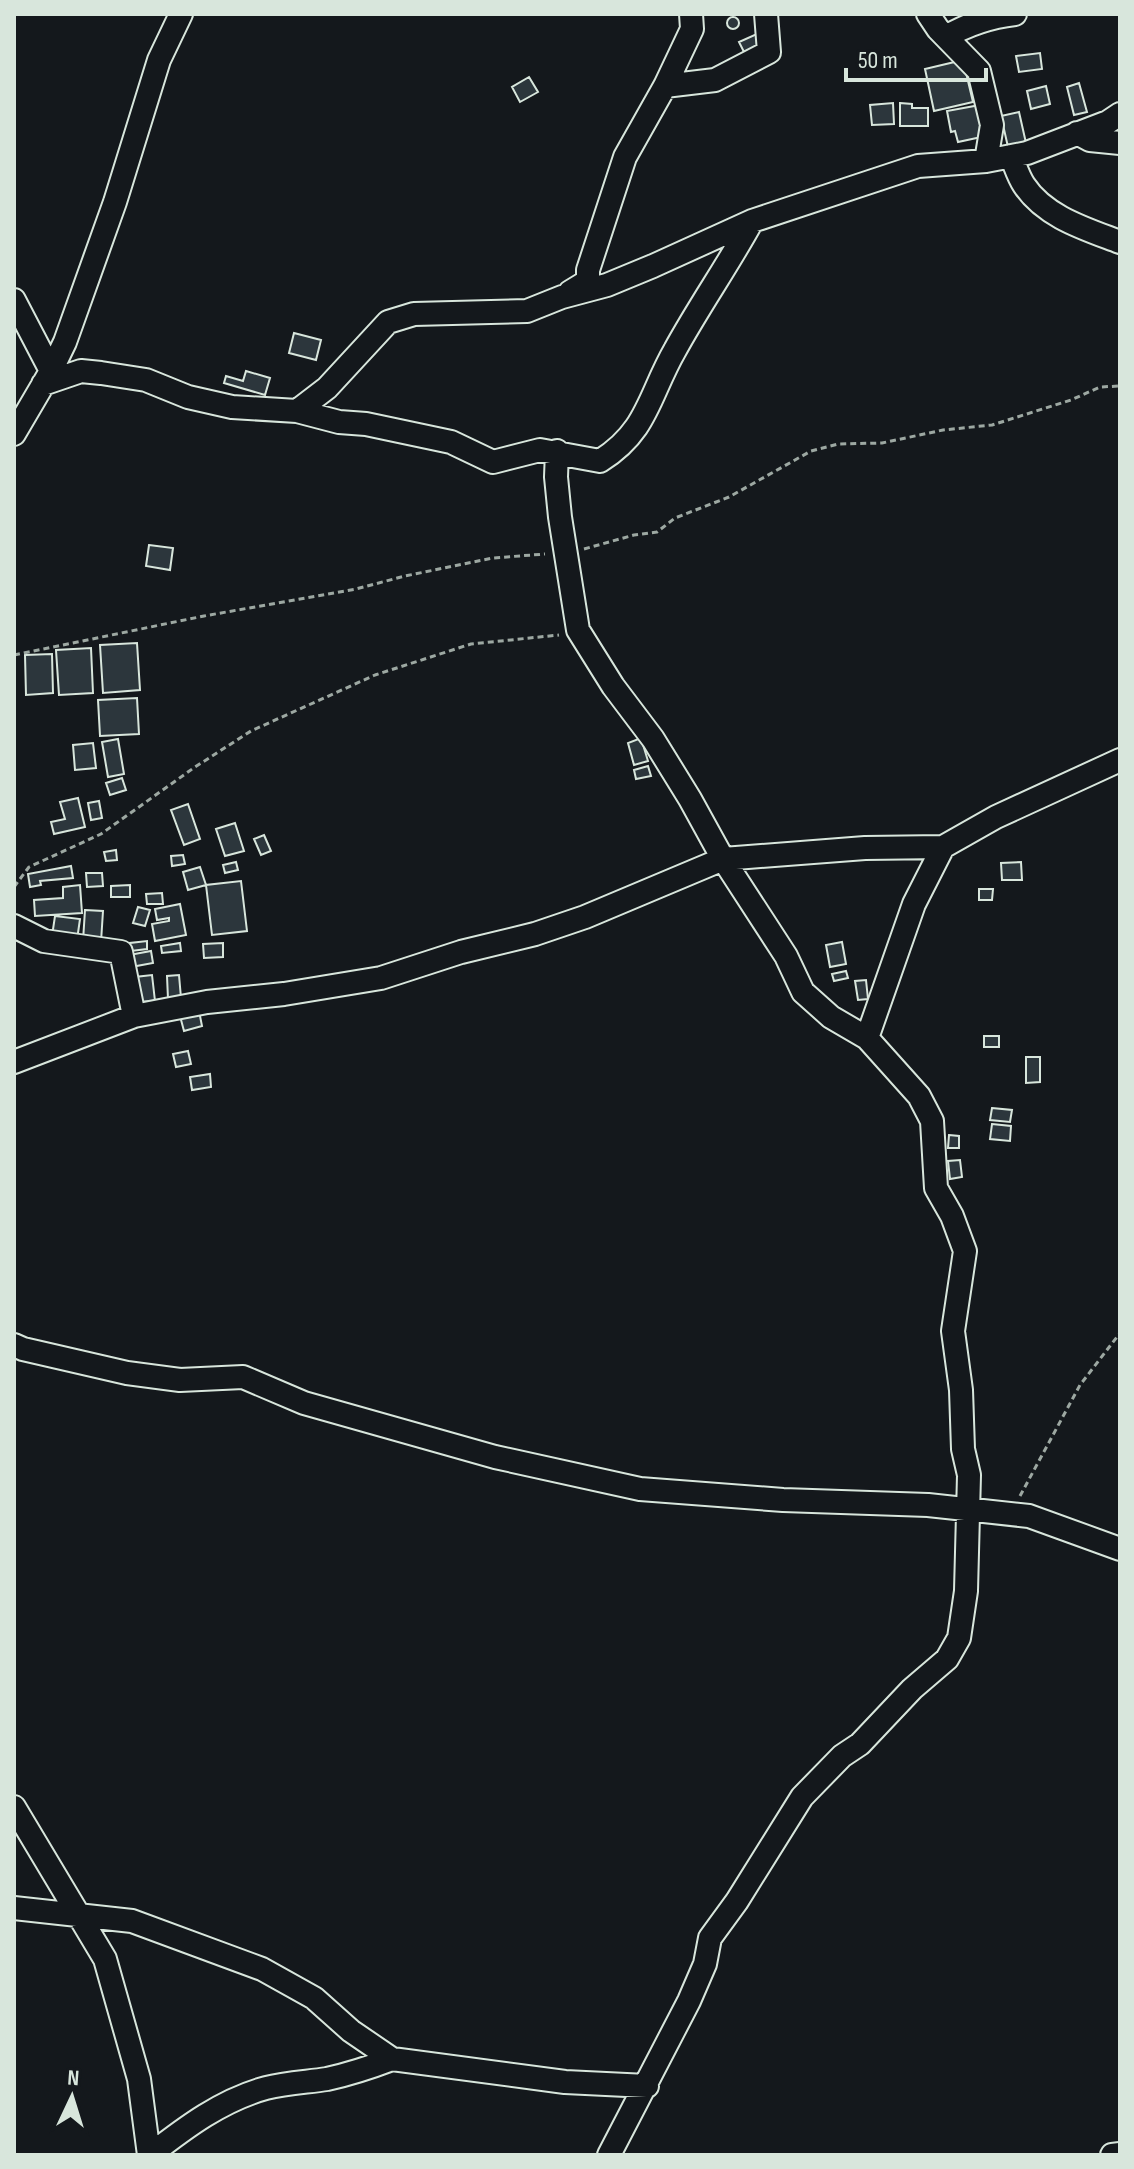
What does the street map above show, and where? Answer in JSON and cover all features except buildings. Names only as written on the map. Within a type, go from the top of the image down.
[{"type":"street","points":[[14,434],[47,378],[82,300],[159,60],[181,14]]},
{"type":"street","points":[[562,297],[588,281],[588,270],[625,157],[665,86],[692,29],[691,14]]},
{"type":"street","points":[[665,86],[715,80],[769,52],[766,14]]},
{"type":"street","points":[[928,14],[979,71],[992,125],[986,161]]},
{"type":"street","points":[[946,37],[993,16],[1015,14]]},
{"type":"street","points":[[297,411],[327,388],[388,322],[414,314],[527,311],[630,276],[752,221],[918,166],[986,161],[1027,153],[1120,114]]},
{"type":"street","points":[[1077,133],[1090,140],[1120,143]]},
{"type":"street","points":[[1011,156],[1023,184],[1044,207],[1120,242]]},
{"type":"street","points":[[47,378],[81,371],[146,380],[188,397],[232,407],[297,411],[339,422],[366,424],[451,442],[493,462],[532,451],[557,451],[600,461],[620,449],[634,434],[673,352],[752,221]]},
{"type":"street","points":[[14,300],[47,378]]},
{"type":"street","points":[[557,451],[560,517],[578,630],[613,686],[653,739],[723,859],[786,956],[803,992],[831,1017],[867,1038],[919,1096],[932,1121],[936,1188],[952,1216],[965,1251],[953,1331],[961,1390],[963,1449],[969,1475],[966,1591],[959,1638],[947,1659],[802,1797],[710,1938],[705,1964],[647,2086],[609,2155]]},
{"type":"street","points":[[14,1062],[134,1016],[207,1002],[284,994],[381,978],[461,952],[535,934],[585,917],[723,859],[865,848],[943,847],[996,817],[1120,760]]},
{"type":"street","points":[[867,1038],[914,904],[943,847]]},
{"type":"street","points":[[14,926],[44,941],[121,952],[134,1016]]},
{"type":"street","points":[[14,1345],[127,1373],[180,1380],[243,1377],[304,1403],[480,1453],[640,1489],[704,1496],[928,1505],[1029,1516],[1120,1549]]},
{"type":"street","points":[[14,1807],[105,1959],[139,2079],[150,2155],[194,2121],[230,2101],[268,2087],[329,2078],[392,2059]]},
{"type":"street","points":[[14,1908],[132,1921],[262,1969],[314,1998],[351,2031],[392,2059],[565,2082],[647,2086]]},
{"type":"street","points":[[1112,2155],[1120,2154]]},
{"type":"path","points":[[14,887],[29,867],[101,834],[251,731],[375,675],[471,644],[566,634],[578,630]]},
{"type":"path","points":[[1011,1515],[1080,1385],[1120,1333]]}]
